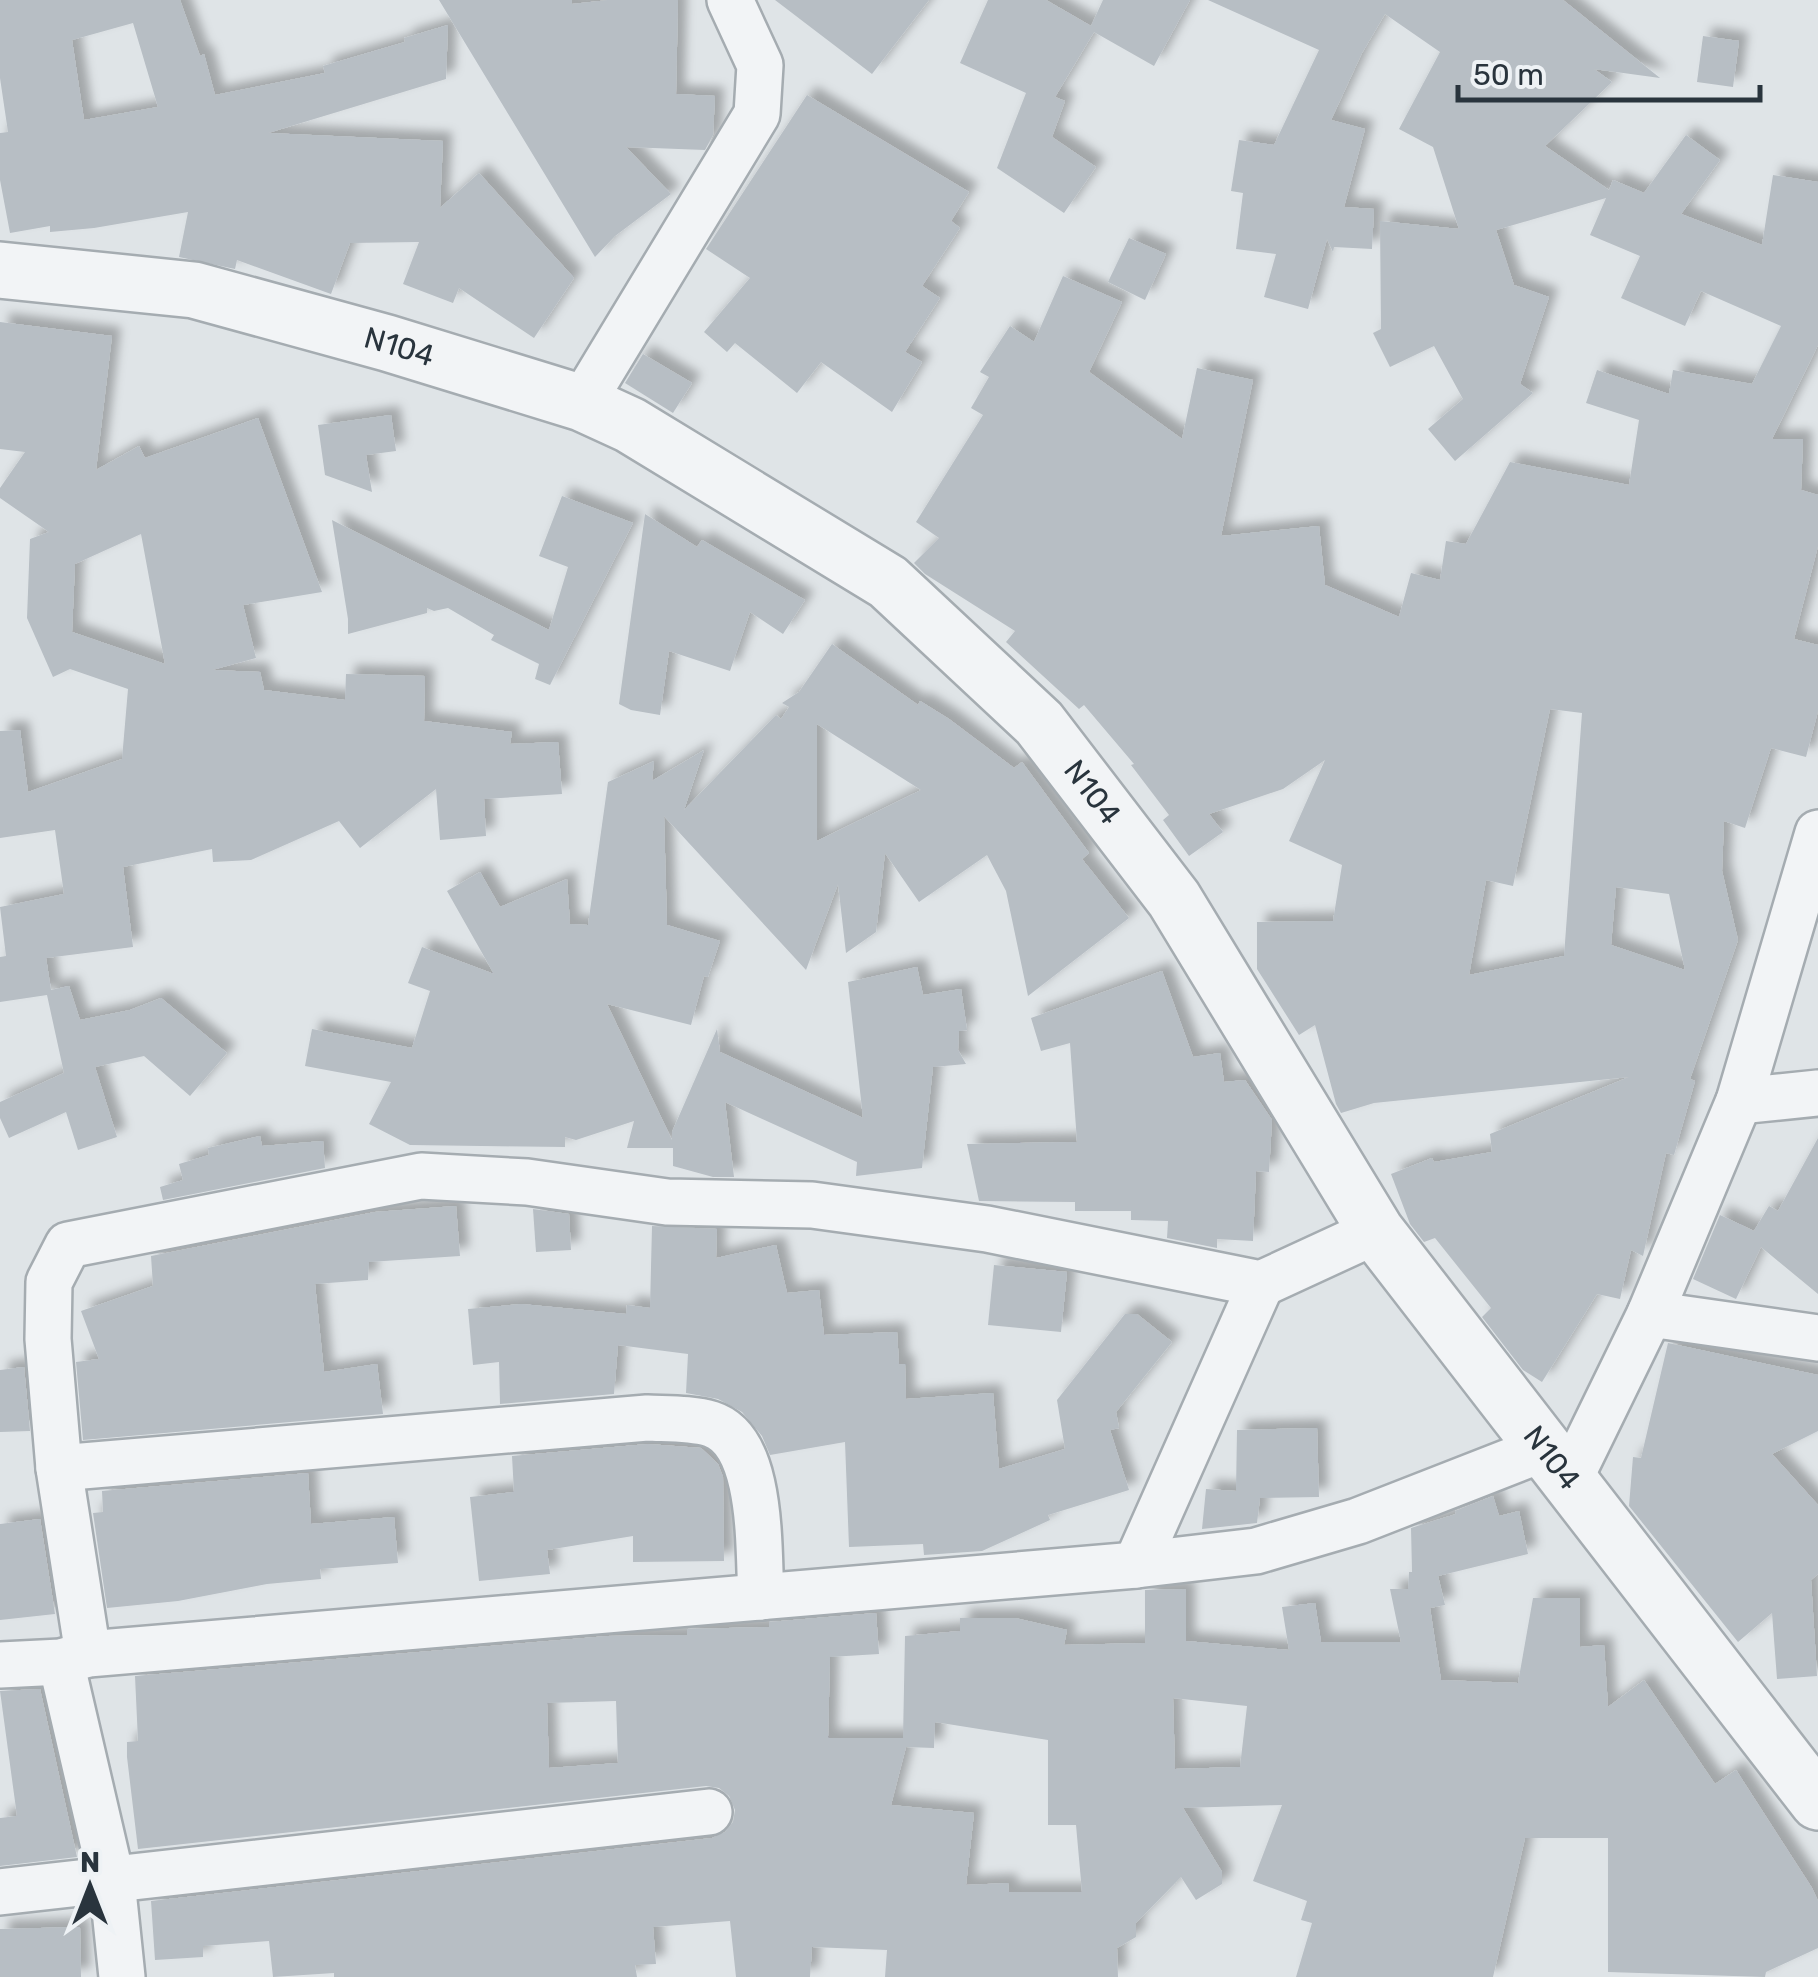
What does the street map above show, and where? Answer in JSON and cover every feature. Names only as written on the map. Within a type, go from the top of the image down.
[{"type":"street","points":[[582,403],[757,114],[760,65],[730,0]]},
{"type":"street","name":"N104","points":[[0,270],[194,290],[387,343],[582,403],[630,425],[888,582],[1039,723],[1174,899],[1376,1230],[1818,1802]]},
{"type":"street","points":[[0,1665],[1136,1565],[1256,1551],[1557,1464],[1650,1314],[1739,1101],[1818,833]]},
{"type":"street","points":[[1739,1101],[1818,1093]]},
{"type":"street","points":[[122,1977],[112,1882],[74,1658],[48,1340],[49,1282],[68,1245],[422,1176],[526,1182],[667,1202],[812,1205],[987,1229],[1262,1284],[1376,1230]]},
{"type":"street","points":[[1136,1565],[1262,1284]]},
{"type":"street","points":[[1650,1314],[1818,1338]]},
{"type":"street","points":[[58,1468],[647,1418],[712,1424],[738,1442],[754,1492],[761,1597]]},
{"type":"street","points":[[0,1892],[709,1812]]},
{"type":"building","points":[[0,0],[180,0],[200,56],[204,54],[215,95],[325,73],[323,66],[448,25],[446,79],[268,133],[443,141],[440,208],[479,173],[574,278],[534,338],[459,288],[453,303],[403,284],[419,242],[350,243],[331,294],[237,260],[235,269],[179,257],[188,212],[94,228],[50,232],[50,226],[10,233],[0,180],[0,133],[8,132],[0,78]],"holes":[[[133,23],[158,107],[84,120],[72,40]]]},
{"type":"building","points":[[439,0],[572,0],[572,4],[678,0],[676,94],[715,96],[713,135],[705,150],[626,147],[671,194],[615,236],[595,257]]},
{"type":"building","points":[[775,0],[929,0],[872,74]]},
{"type":"building","points":[[988,0],[1046,0],[1091,26],[1103,0],[1190,0],[1154,66],[1094,32],[1055,97],[1065,101],[1052,137],[1096,167],[1064,213],[997,168],[1026,93],[960,63]]},
{"type":"building","points":[[1208,0],[1563,0],[1660,78],[1594,69],[1612,82],[1545,146],[1609,190],[1613,180],[1644,193],[1686,135],[1720,160],[1681,214],[1762,245],[1773,175],[1818,182],[1818,345],[1772,439],[1803,439],[1801,490],[1818,495],[1818,546],[1794,639],[1818,645],[1818,711],[1806,757],[1771,748],[1745,828],[1724,821],[1722,871],[1738,940],[1690,1079],[1695,1081],[1674,1155],[1666,1153],[1643,1256],[1631,1250],[1620,1299],[1597,1294],[1542,1382],[1523,1370],[1482,1317],[1491,1308],[1435,1238],[1424,1242],[1410,1224],[1391,1174],[1432,1158],[1434,1162],[1492,1152],[1490,1134],[1629,1077],[1374,1103],[1341,1113],[1315,1025],[1299,1035],[1257,969],[1257,922],[1333,921],[1342,865],[1289,841],[1325,760],[1283,789],[1209,814],[1223,832],[1189,856],[1163,820],[1169,815],[1131,765],[1134,764],[1084,705],[1079,709],[1006,642],[1015,631],[914,563],[939,538],[916,522],[983,415],[971,408],[989,377],[980,372],[1010,326],[1034,342],[1063,276],[1122,302],[1089,372],[1182,439],[1197,368],[1253,380],[1221,536],[1319,526],[1325,585],[1399,617],[1411,573],[1440,580],[1446,541],[1466,544],[1510,462],[1629,485],[1639,420],[1586,403],[1597,370],[1669,394],[1673,370],[1752,384],[1781,326],[1701,291],[1685,326],[1621,298],[1640,256],[1590,235],[1606,198],[1496,230],[1514,285],[1549,297],[1520,384],[1533,393],[1455,461],[1428,429],[1463,399],[1434,346],[1390,367],[1373,333],[1381,329],[1380,221],[1459,229],[1433,147],[1399,129],[1440,52],[1385,14],[1331,120],[1365,129],[1344,207],[1374,209],[1372,249],[1334,247],[1333,252],[1327,239],[1308,309],[1264,297],[1276,254],[1236,249],[1243,193],[1231,191],[1239,140],[1274,145],[1319,50]],"holes":[[[1550,709],[1582,713],[1564,956],[1469,975],[1486,880],[1513,886]],[[1616,887],[1669,894],[1685,970],[1611,945]]]},
{"type":"building","points":[[1703,36],[1739,41],[1733,87],[1697,82]]},
{"type":"building","points":[[807,95],[969,192],[951,221],[960,228],[922,286],[940,298],[905,352],[922,362],[892,412],[821,362],[797,393],[735,343],[727,352],[704,332],[750,278],[706,249]]},
{"type":"building","points":[[1129,238],[1166,254],[1145,300],[1108,282]]},
{"type":"building","points":[[0,322],[112,336],[96,470],[139,446],[145,458],[258,418],[322,592],[243,605],[256,658],[212,670],[260,672],[264,690],[345,700],[346,674],[425,676],[424,721],[512,732],[510,744],[558,742],[562,794],[484,799],[486,836],[440,840],[436,789],[360,848],[339,821],[251,860],[213,862],[212,849],[123,867],[133,947],[46,958],[51,990],[69,986],[80,1020],[130,1010],[161,998],[227,1053],[190,1096],[144,1056],[95,1067],[117,1137],[78,1150],[66,1112],[9,1138],[0,1118],[0,1102],[64,1073],[47,995],[0,1002],[0,957],[6,956],[0,907],[64,894],[55,830],[0,838],[0,731],[20,730],[28,792],[122,759],[128,689],[70,669],[53,677],[27,618],[30,539],[49,532],[0,498],[0,488],[25,452],[0,449]],"holes":[[[141,534],[165,664],[72,632],[75,564]]]},
{"type":"building","points":[[643,354],[692,383],[673,413],[625,383]]},
{"type":"building","points":[[391,415],[396,451],[366,455],[372,492],[325,475],[318,425]]},
{"type":"building","points":[[562,496],[633,523],[550,685],[535,679],[539,664],[491,640],[494,635],[448,608],[427,608],[427,613],[348,634],[332,520],[549,630],[568,567],[539,556]]},
{"type":"building","points":[[645,514],[697,547],[702,540],[805,600],[783,634],[750,612],[730,671],[669,651],[660,715],[619,704]]},
{"type":"building","points":[[832,644],[918,705],[920,701],[949,719],[1014,768],[1022,762],[1089,853],[1082,859],[1129,918],[1028,996],[1006,891],[987,855],[919,902],[885,853],[876,932],[846,953],[838,884],[806,970],[664,816],[667,925],[720,941],[708,977],[704,976],[691,1025],[607,1004],[672,1140],[672,1132],[717,1029],[720,1052],[863,1118],[848,982],[917,967],[923,995],[961,989],[967,1030],[959,1031],[958,1050],[966,1064],[933,1067],[922,1168],[856,1176],[857,1162],[725,1102],[734,1177],[713,1177],[673,1166],[673,1148],[627,1148],[634,1121],[576,1140],[565,1137],[565,1147],[410,1145],[369,1124],[391,1082],[305,1066],[312,1029],[412,1048],[430,991],[408,983],[422,947],[494,974],[447,891],[480,872],[500,907],[567,879],[570,924],[588,925],[608,782],[654,761],[652,781],[704,750],[684,810],[776,715],[781,719],[789,707],[782,703],[799,692]],"holes":[[[817,724],[921,790],[817,841]]]},
{"type":"building","points":[[1162,971],[1193,1057],[1220,1053],[1224,1082],[1245,1080],[1272,1120],[1269,1172],[1256,1171],[1253,1241],[1217,1239],[1217,1248],[1167,1238],[1168,1221],[1131,1220],[1131,1211],[1075,1211],[1075,1202],[979,1201],[967,1144],[1077,1142],[1070,1043],[1041,1051],[1031,1018]]},
{"type":"building","points":[[260,1136],[262,1146],[323,1141],[325,1168],[163,1200],[160,1187],[183,1180],[179,1164],[209,1155],[208,1148]]},
{"type":"building","points":[[1818,1138],[1818,1294],[1761,1247],[1736,1299],[1693,1279],[1720,1215],[1754,1231],[1769,1206],[1778,1211]]},
{"type":"building","points":[[456,1206],[460,1256],[369,1262],[368,1280],[315,1284],[324,1372],[377,1364],[383,1414],[83,1440],[76,1362],[99,1359],[81,1311],[153,1286],[151,1256],[375,1212]]},
{"type":"building","points":[[533,1209],[569,1214],[571,1250],[536,1252]]},
{"type":"building","points":[[652,1226],[717,1229],[716,1258],[776,1245],[787,1293],[819,1290],[824,1335],[897,1332],[899,1364],[905,1364],[906,1399],[993,1393],[999,1469],[1065,1449],[1057,1400],[1125,1314],[1137,1314],[1172,1342],[1116,1412],[1119,1428],[1110,1430],[1129,1490],[1048,1515],[1050,1520],[982,1551],[924,1555],[923,1544],[849,1547],[845,1442],[770,1455],[762,1436],[742,1412],[718,1399],[686,1393],[688,1354],[618,1345],[614,1394],[500,1404],[499,1362],[473,1365],[468,1309],[521,1304],[626,1314],[627,1305],[650,1308]]},
{"type":"building","points":[[994,1265],[1067,1272],[1061,1332],[988,1325]]},
{"type":"building","points":[[1668,1343],[1818,1375],[1818,1431],[1772,1454],[1818,1505],[1818,1574],[1811,1580],[1817,1676],[1777,1679],[1772,1613],[1738,1642],[1629,1506],[1633,1457],[1641,1458]]},
{"type":"building","points":[[24,1367],[30,1431],[0,1432],[0,1370]]},
{"type":"building","points":[[1317,1428],[1319,1497],[1260,1498],[1257,1523],[1202,1529],[1206,1489],[1236,1491],[1237,1430]]},
{"type":"building","points":[[648,1444],[701,1448],[718,1464],[723,1477],[724,1561],[633,1562],[633,1536],[547,1550],[550,1574],[479,1581],[470,1497],[514,1492],[512,1456]]},
{"type":"building","points":[[308,1473],[311,1524],[394,1517],[398,1563],[320,1569],[321,1579],[107,1608],[93,1513],[103,1512],[102,1491]]},
{"type":"building","points":[[1493,1496],[1499,1516],[1519,1511],[1528,1554],[1438,1576],[1445,1605],[1430,1608],[1441,1680],[1518,1683],[1533,1598],[1580,1598],[1580,1647],[1604,1645],[1608,1707],[1644,1680],[1715,1784],[1736,1770],[1818,1901],[1818,1948],[1766,1972],[1765,1977],[1608,1972],[1608,1838],[1525,1838],[1493,1977],[1296,1977],[1312,1923],[1301,1920],[1307,1901],[1253,1881],[1282,1805],[1183,1808],[1222,1872],[1222,1884],[1196,1900],[1181,1877],[1136,1923],[1136,1937],[1117,1948],[1118,1977],[885,1977],[887,1950],[812,1947],[810,1977],[736,1977],[730,1921],[653,1927],[656,1964],[635,1965],[637,1977],[334,1977],[334,1973],[273,1977],[269,1941],[203,1946],[203,1957],[155,1960],[151,1901],[712,1838],[725,1832],[733,1822],[735,1810],[729,1796],[719,1788],[706,1786],[138,1849],[127,1757],[127,1742],[138,1741],[135,1676],[608,1636],[687,1635],[687,1629],[769,1627],[769,1622],[876,1613],[879,1654],[830,1657],[828,1738],[903,1738],[905,1636],[960,1631],[960,1618],[1015,1618],[1067,1630],[1064,1645],[1145,1643],[1145,1590],[1186,1589],[1186,1641],[1289,1650],[1282,1607],[1315,1603],[1321,1642],[1401,1642],[1390,1589],[1408,1589],[1412,1572],[1411,1528],[1456,1514],[1455,1511]],"holes":[[[1173,1698],[1247,1706],[1240,1767],[1175,1769]],[[616,1701],[618,1763],[549,1768],[547,1703]],[[935,1722],[1048,1740],[1048,1825],[1076,1825],[1082,1892],[1009,1892],[1008,1883],[966,1885],[974,1813],[891,1805],[906,1747],[934,1748]]]},
{"type":"building","points":[[40,1519],[55,1614],[0,1620],[0,1524]]},
{"type":"building","points":[[40,1689],[77,1857],[0,1866],[0,1818],[17,1816],[0,1691]]},
{"type":"building","points":[[80,1927],[81,1977],[0,1977],[0,1929]]}]
